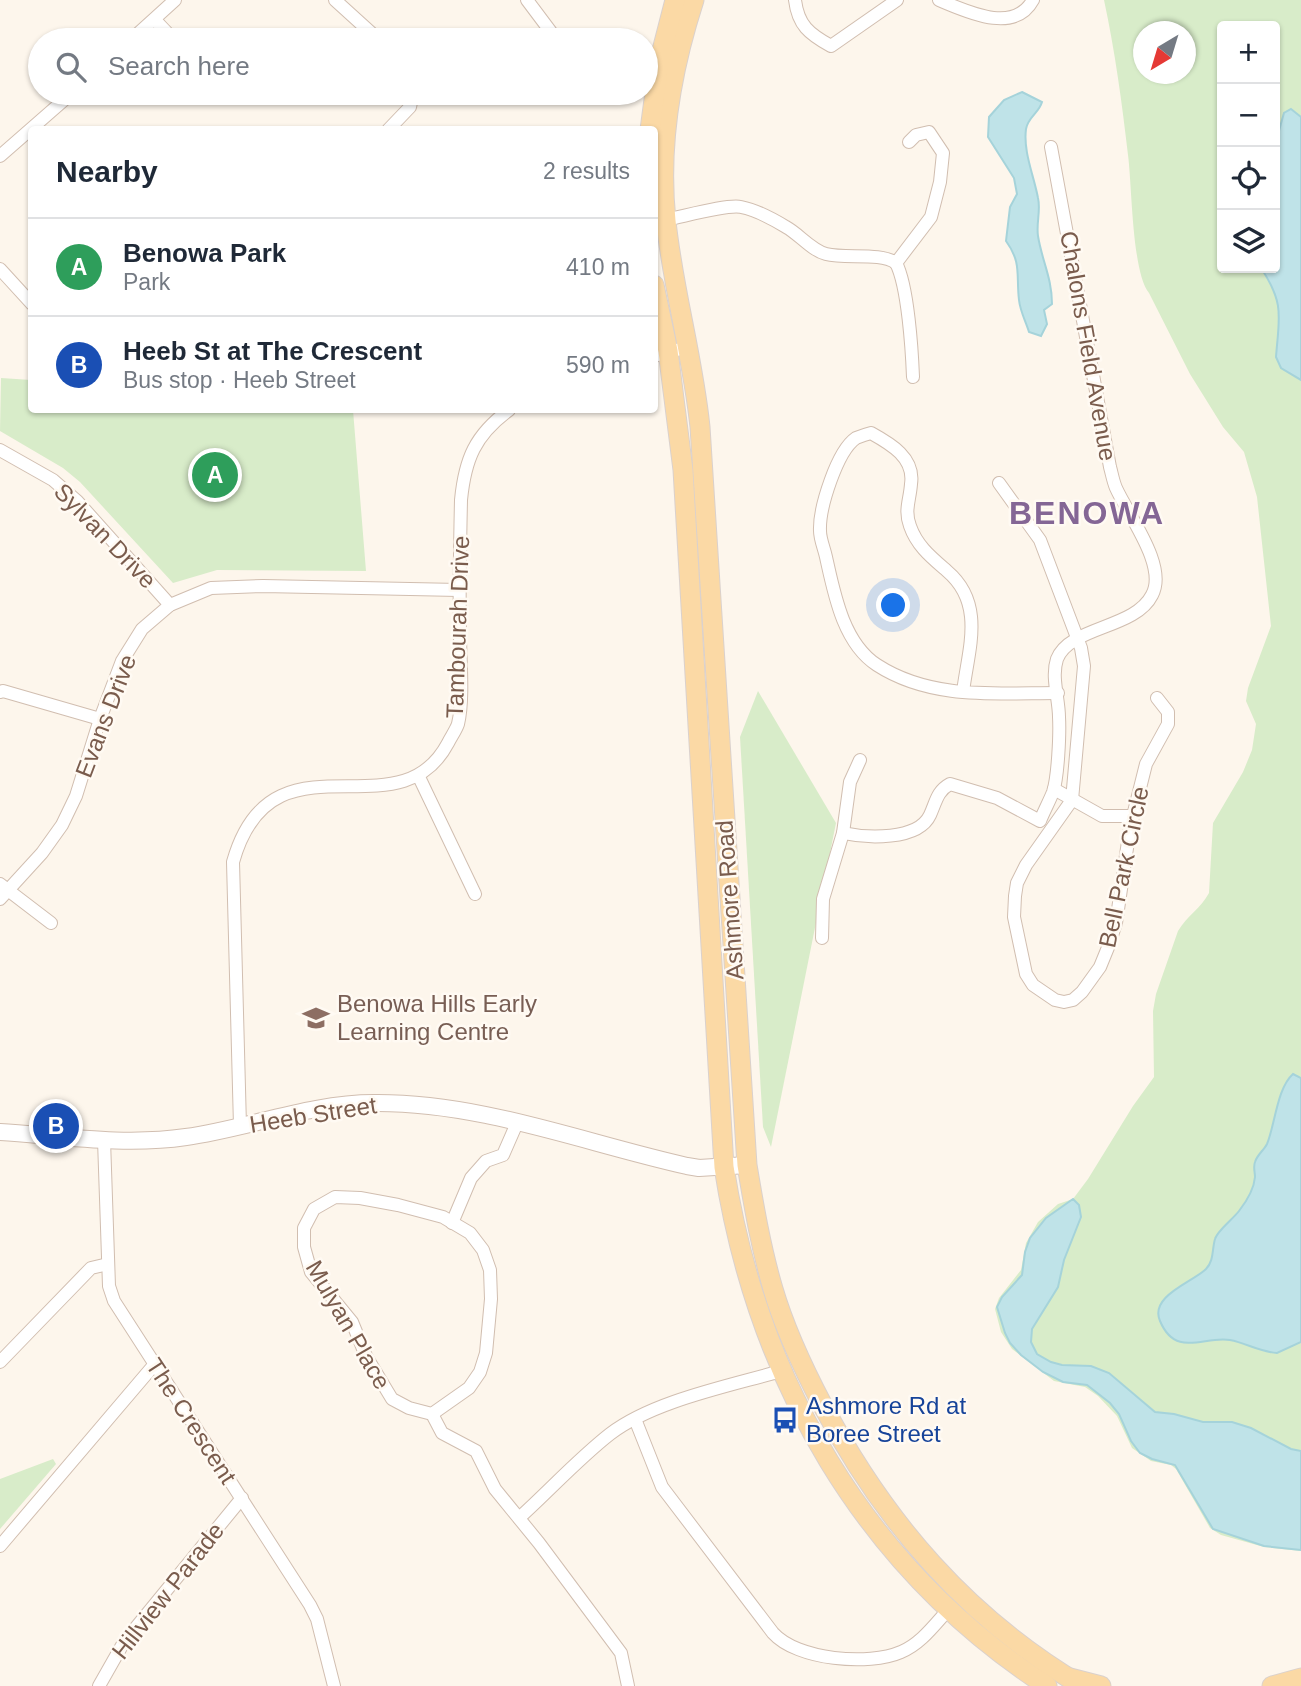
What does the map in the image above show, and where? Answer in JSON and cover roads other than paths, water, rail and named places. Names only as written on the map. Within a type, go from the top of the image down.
[{"type":"main road","points":[[658,70],[675,0]]},
{"type":"main road","name":"Ashmore Road","points":[[694,0],[677,57],[668,108],[664,157],[666,220],[700,427],[747,1165],[761,1244],[778,1304],[801,1363],[842,1441],[894,1521],[947,1580],[1010,1638],[1074,1681]]},
{"type":"main road","points":[[651,126],[653,105]]},
{"type":"main road","name":"Ashmore Road","points":[[658,324],[683,470],[724,1167],[740,1252],[754,1300],[781,1370],[823,1451],[870,1522],[908,1569],[949,1609],[997,1650],[1047,1686]]},
{"type":"main road","points":[[1272,1686],[1301,1678]]},
{"type":"main road","points":[[1074,1681],[1101,1686]]},
{"type":"street","points":[[145,28],[176,0]]},
{"type":"street","points":[[527,0],[548,28]]},
{"type":"street","points":[[795,0],[797,17],[814,37],[831,46],[897,0]]},
{"type":"street","points":[[939,0],[974,15],[992,18],[1012,18],[1033,0]]},
{"type":"street","points":[[337,1],[367,28]]},
{"type":"street","points":[[155,20],[163,28]]},
{"type":"street","points":[[34,126],[58,105]]},
{"type":"street","points":[[392,126],[410,105]]},
{"type":"street","points":[[0,156],[28,132]]},
{"type":"street","points":[[896,263],[931,217],[942,167],[943,153],[929,132],[916,135],[909,142]]},
{"type":"street","name":"Chalons Field Avenue","points":[[843,833],[874,837],[912,831],[929,818],[938,794],[950,784],[997,798],[1040,821],[1054,789],[1059,718],[1055,669],[1058,656],[1066,646],[1123,619],[1152,596],[1156,580],[1154,564],[1116,488],[1110,467],[1051,146]]},
{"type":"street","points":[[666,220],[722,208],[740,207],[772,218],[823,254],[859,256],[896,263],[903,288],[913,377]]},
{"type":"street","points":[[0,269],[28,300]]},
{"type":"street","points":[[661,354],[688,347]]},
{"type":"street","name":"Tambourah Drive","points":[[419,777],[441,756],[457,724],[464,471],[491,416],[500,413]]},
{"type":"street","points":[[963,692],[973,626],[969,604],[961,586],[949,572],[930,558],[915,540],[908,523],[906,504],[912,482],[908,463],[893,445],[871,433],[855,439],[842,456],[833,475],[822,508],[820,532],[831,587],[855,642],[874,663],[905,681],[939,690],[963,692],[1058,693]]},
{"type":"street","name":"Sylvan Drive","points":[[0,450],[53,480],[77,500],[170,605]]},
{"type":"street","points":[[999,483],[1040,540],[1077,639],[1084,666],[1072,800]]},
{"type":"street","name":"Evans Drive","points":[[3,891],[42,853],[62,825],[76,796],[100,719],[122,661],[142,629],[170,605],[211,588],[371,586],[459,590]]},
{"type":"street","points":[[0,692],[100,719]]},
{"type":"street","name":"Bell Park Circle","points":[[1072,800],[1026,865],[1017,883],[1014,917],[1026,974],[1033,985],[1055,1000],[1064,1002],[1073,1000],[1082,992],[1100,967],[1116,923],[1133,816],[1146,764],[1168,724],[1168,712],[1157,698]]},
{"type":"street","points":[[822,938],[823,898],[843,833],[850,782],[860,761]]},
{"type":"street","points":[[240,1126],[233,862],[240,838],[259,810],[280,795],[306,787],[389,785],[419,777],[475,894]]},
{"type":"street","points":[[1054,789],[1102,816],[1133,816]]},
{"type":"street","points":[[3,891],[51,923]]},
{"type":"street","name":"Heeb Street","points":[[0,1132],[104,1140],[169,1139],[330,1107],[372,1103],[455,1109],[687,1167],[747,1165]]},
{"type":"street","points":[[452,1223],[471,1178],[486,1161],[503,1155],[517,1123]]},
{"type":"street","name":"The Crescent","points":[[104,1140],[109,1286],[114,1301],[310,1605],[317,1619],[334,1686]]},
{"type":"street","name":"Mulyan Place","points":[[335,1197],[360,1198],[398,1205],[443,1217],[470,1233],[483,1250],[490,1270],[491,1299],[486,1353],[480,1372],[469,1388],[432,1414],[409,1408],[392,1399],[366,1356],[352,1322],[311,1272],[304,1247],[304,1228],[314,1209],[335,1197]]},
{"type":"street","points":[[0,1362],[91,1268],[108,1264]]},
{"type":"street","points":[[0,1546],[154,1365]]},
{"type":"street","points":[[519,1518],[611,1433],[635,1419],[662,1406],[781,1370]]},
{"type":"street","points":[[432,1414],[442,1433],[476,1451],[495,1489],[621,1653],[628,1686]]},
{"type":"street","points":[[635,1419],[662,1487],[773,1633],[789,1647],[811,1654],[841,1658],[876,1659],[890,1656],[912,1646],[949,1609]]},
{"type":"street","name":"Hillview Parade","points":[[99,1686],[124,1642],[242,1498]]},
{"type":"water","points":[[1022,92],[1042,102],[1027,125],[1025,138],[1039,203],[1038,236],[1052,295],[1052,304],[1044,310],[1047,324],[1041,336],[1029,332],[1020,304],[1016,263],[1006,241],[1010,207],[1017,194],[1014,178],[988,137],[989,117],[1004,100]]},
{"type":"water","points":[[1291,109],[1301,117],[1301,380],[1281,368],[1276,357],[1279,311],[1274,291],[1264,273],[1280,273],[1280,127],[1284,113]]},
{"type":"water","points":[[1293,1074],[1301,1078],[1301,1342],[1277,1353],[1230,1340],[1192,1343],[1174,1339],[1160,1321],[1158,1312],[1161,1304],[1174,1290],[1209,1266],[1216,1236],[1239,1211],[1251,1191],[1255,1162],[1267,1144],[1283,1088]]},
{"type":"water","points":[[1073,1199],[1079,1205],[1081,1217],[1064,1260],[1058,1287],[1032,1329],[1031,1342],[1037,1354],[1062,1365],[1091,1366],[1109,1373],[1155,1412],[1203,1422],[1232,1422],[1301,1451],[1301,1550],[1264,1546],[1213,1529],[1175,1465],[1140,1453],[1110,1403],[1087,1385],[1063,1382],[1043,1372],[1010,1343],[997,1307],[1002,1297],[1022,1275],[1030,1238],[1046,1218]]},
{"type":"place","name":"Benowa Park","points":[[215,475]]},
{"type":"place","name":"Benowa Hills Early Learning Centre","points":[[316,1018]]},
{"type":"place","name":"Heeb St at The Crescent","points":[[56,1126]]},
{"type":"place","name":"Ashmore Rd at Boree Street","points":[[785,1420]]},
{"type":"district","name":"BENOWA","points":[[1087,513]]}]
